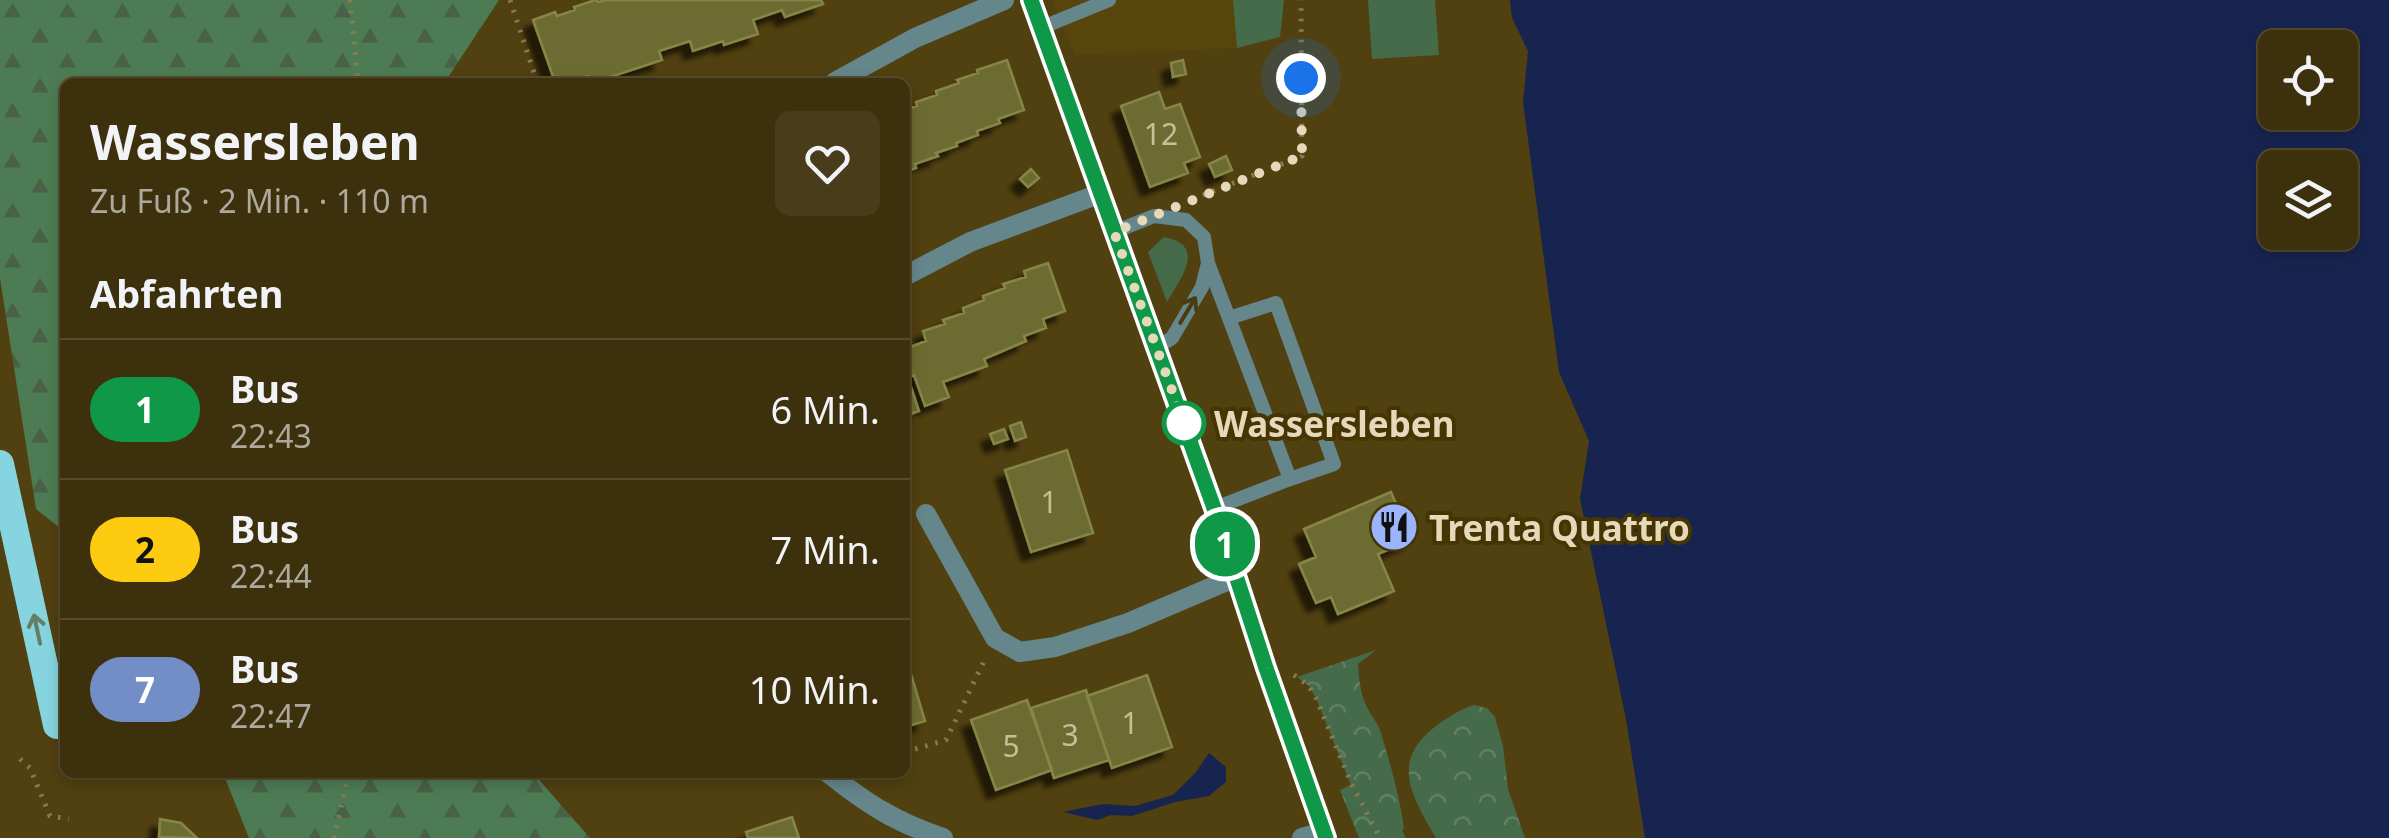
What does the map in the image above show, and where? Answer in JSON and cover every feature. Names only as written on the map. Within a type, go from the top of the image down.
[{"type":"highway","points":[[0,464],[57,725]]},
{"type":"street","points":[[841,78],[915,38],[1004,0]]},
{"type":"street","points":[[1031,0],[1214,508],[1325,835],[1302,838]]},
{"type":"street","points":[[910,273],[970,242],[1100,194]]},
{"type":"street","points":[[926,514],[995,638],[1020,652],[1055,647],[1128,623],[1236,577]]},
{"type":"street","points":[[836,778],[868,804],[911,827],[944,838]]},
{"type":"lane","points":[[1041,29],[1110,0]]},
{"type":"lane","points":[[1114,232],[1154,216],[1186,220],[1204,237],[1208,263],[1290,480]]},
{"type":"lane","points":[[1156,348],[1172,338],[1202,287],[1208,263]]},
{"type":"lane","points":[[1214,508],[1334,464],[1276,302],[1229,318]]},
{"type":"path","points":[[350,0],[358,78]]},
{"type":"path","points":[[510,0],[536,78]]},
{"type":"path","points":[[1154,216],[1302,156],[1301,0]]},
{"type":"path","points":[[910,751],[946,740],[995,638]]},
{"type":"path","points":[[1294,676],[1309,686],[1316,698],[1352,785],[1380,838]]},
{"type":"path","points":[[20,759],[30,768],[50,816],[69,819]]},
{"type":"path","points":[[334,838],[349,778]]},
{"type":"path","points":[[1340,790],[1352,785]]},
{"type":"shaded area","points":[[1052,0],[1233,0],[1237,48],[1075,55]]},
{"type":"green space","points":[[0,0],[499,0],[448,78],[60,78],[60,528],[36,509],[0,278]]},
{"type":"green space","points":[[1233,0],[1284,0],[1280,37],[1237,48]]},
{"type":"green space","points":[[1368,0],[1435,0],[1439,55],[1372,59]]},
{"type":"green space","points":[[1164,237],[1185,247],[1188,255],[1167,302],[1148,252]]},
{"type":"green space","points":[[1376,650],[1358,664],[1360,684],[1384,742],[1406,838],[1359,838],[1340,790],[1351,785],[1316,698],[1297,677]]},
{"type":"green space","points":[[1474,705],[1487,708],[1495,717],[1508,789],[1525,838],[1436,838],[1412,791],[1409,763],[1424,736]]},
{"type":"green space","points":[[225,778],[537,778],[590,838],[249,838]]},
{"type":"water","points":[[1510,0],[2389,0],[2389,838],[1645,838],[1626,719],[1580,499],[1589,441],[1559,372],[1523,102],[1528,51],[1512,18]]},
{"type":"water","points":[[1209,753],[1226,767],[1226,782],[1209,796],[1132,816],[1111,815],[1097,820],[1063,812],[1103,804],[1135,806],[1173,795]]},
{"type":"building","points":[[595,0],[821,0],[823,4],[785,17],[782,10],[753,20],[758,34],[724,45],[723,41],[693,51],[690,41],[659,51],[662,60],[607,78],[554,78],[533,20],[555,12],[557,16],[575,10],[574,7]]},
{"type":"building","points":[[1007,60],[1024,110],[998,119],[1000,123],[977,131],[978,135],[936,153],[938,156],[915,164],[916,168],[910,170],[910,108],[917,106],[916,102],[937,95],[936,91],[959,83],[957,80],[978,73],[977,70]]},
{"type":"building","points":[[1183,60],[1186,74],[1173,77],[1171,63]]},
{"type":"building","points":[[1159,92],[1165,109],[1180,104],[1200,157],[1184,163],[1188,173],[1150,187],[1121,106]]},
{"type":"building","points":[[1226,156],[1232,170],[1215,177],[1209,164]]},
{"type":"building","points":[[1031,169],[1039,178],[1028,187],[1020,179]]},
{"type":"building","points":[[1048,263],[1065,311],[1043,319],[1046,328],[1024,336],[1026,341],[984,359],[987,366],[943,382],[949,397],[925,406],[914,375],[910,377],[910,347],[926,341],[923,331],[964,313],[963,308],[1005,288],[1003,284],[1026,277],[1024,271]]},
{"type":"building","points":[[910,384],[919,411],[910,414]]},
{"type":"building","points":[[1021,422],[1026,437],[1015,441],[1010,426]]},
{"type":"building","points":[[1004,429],[1008,439],[994,444],[990,434]]},
{"type":"building","points":[[1067,450],[1093,533],[1031,552],[1005,470]]},
{"type":"building","points":[[1391,492],[1411,540],[1378,554],[1394,591],[1338,614],[1331,597],[1316,603],[1299,564],[1316,557],[1304,529]]},
{"type":"building","points":[[910,671],[925,721],[910,726]]},
{"type":"building","points":[[1147,675],[1172,747],[1112,768],[1087,696]]},
{"type":"building","points":[[1086,690],[1109,760],[1054,778],[1031,708]]},
{"type":"building","points":[[1027,700],[1052,770],[996,790],[971,720]]},
{"type":"building","points":[[792,817],[799,838],[748,838],[746,832]]},
{"type":"building","points":[[160,819],[181,823],[197,838],[159,837]]},
{"type":"bus line","name":"1","points":[[1031,0],[1214,508],[1326,838]]},
{"type":"place","name":"Wassersleben","points":[[1184,423]]},
{"type":"place","name":"Trenta Quattro","points":[[1394,527]]},
{"type":"route","points":[[1184,423],[1114,232],[1302,156],[1301,78]]}]
